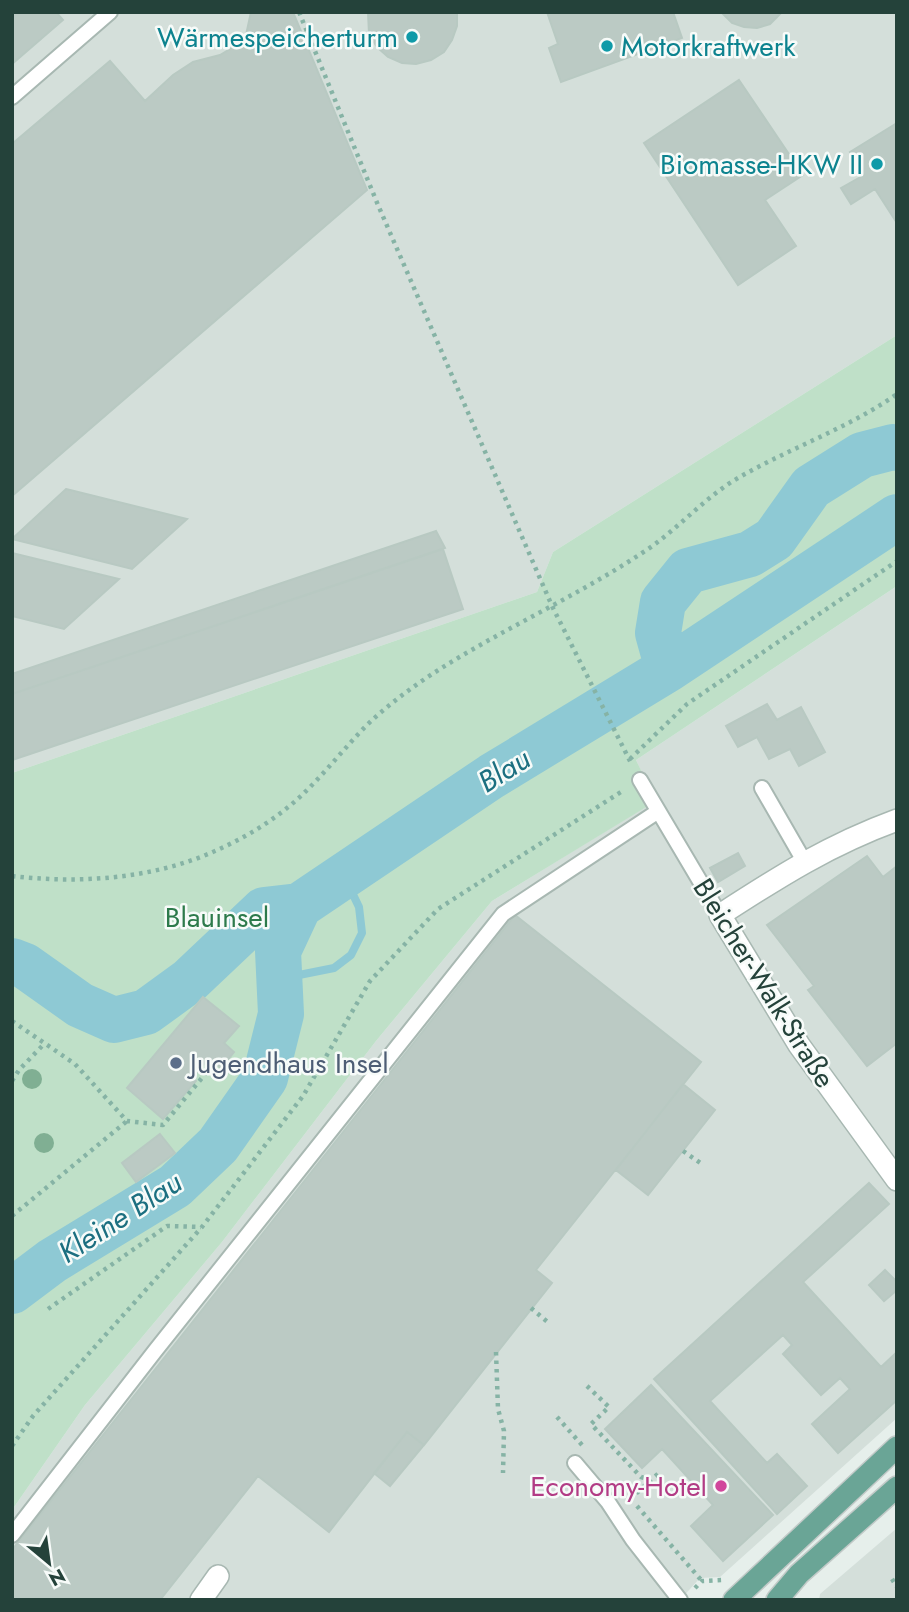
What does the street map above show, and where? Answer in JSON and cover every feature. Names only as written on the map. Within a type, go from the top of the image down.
[{"type":"main road","points":[[734,1600],[897,1447]]},
{"type":"main road","points":[[777,1600],[799,1574],[897,1486]]},
{"type":"street","points":[[720,915],[804,861],[855,835],[897,820]]},
{"type":"street","name":"Bleicher-Walk-Straße","points":[[720,915],[799,1045],[897,1180]]},
{"type":"street","points":[[201,1600],[218,1576]]},
{"type":"lane","points":[[12,97],[110,12]]},
{"type":"lane","name":"Bleicher-Walk-Straße","points":[[640,780],[720,915]]},
{"type":"lane","points":[[762,788],[804,861]]},
{"type":"lane","points":[[12,1535],[503,914],[657,812]]},
{"type":"lane","points":[[575,1463],[608,1502],[633,1540],[680,1600]]},
{"type":"path","points":[[299,12],[383,218],[552,606],[630,759],[687,704],[897,561]]},
{"type":"path","points":[[12,876],[87,879],[149,871],[202,856],[247,835],[303,794],[348,744],[400,697],[450,664],[644,552],[734,481],[850,424],[897,394]]},
{"type":"path","points":[[12,1446],[33,1416],[202,1227],[303,1096],[370,981],[438,909],[640,780]]},
{"type":"path","points":[[12,1021],[75,1065],[127,1121],[163,1125],[211,1067]]},
{"type":"path","points":[[12,1081],[44,1043]]},
{"type":"path","points":[[13,1215],[127,1121]]},
{"type":"path","points":[[683,1151],[702,1164]]},
{"type":"path","points":[[48,1309],[167,1226],[202,1227]]},
{"type":"path","points":[[531,1308],[550,1324]]},
{"type":"path","points":[[496,1352],[498,1409],[503,1431],[503,1473]]},
{"type":"path","points":[[587,1386],[610,1407],[591,1424],[641,1477],[650,1480]]},
{"type":"path","points":[[630,1499],[661,1471]]},
{"type":"path","points":[[892,1579],[897,1587]]},
{"type":"shaded area","points":[[12,12],[897,12],[897,335],[553,552],[537,592],[12,773]]},
{"type":"shaded area","points":[[897,586],[897,1418],[720,1577],[700,1578],[680,1600],[12,1600],[12,1510],[85,1405],[222,1242],[376,1041],[492,901],[655,801],[636,760]]},
{"type":"shaded area","points":[[897,1528],[897,1600],[819,1600],[820,1594]]},
{"type":"green space","name":"Blauinsel","points":[[897,335],[897,586],[636,760],[656,801],[492,901],[376,1041],[222,1242],[85,1405],[12,1510],[12,773],[537,592],[553,552]]},
{"type":"building","points":[[12,12],[56,12],[63,20],[12,64]]},
{"type":"building","points":[[251,12],[293,12],[367,190],[12,496],[12,144],[110,61],[145,101],[173,75],[193,62],[220,55],[235,46],[246,35]]},
{"type":"building","name":"Wärmespeicherturm","points":[[368,12],[457,12],[457,26],[444,52],[431,60],[416,64],[402,63],[388,57],[377,47],[369,34]]},
{"type":"building","name":"Motorkraftwerk","points":[[547,12],[673,12],[682,38],[561,82],[549,48],[558,44]]},
{"type":"building","points":[[721,12],[782,12],[770,24],[757,28],[732,23]]},
{"type":"building","points":[[739,80],[803,175],[765,200],[796,246],[738,285],[644,143]]},
{"type":"building","name":"Biomasse-HKW II","points":[[897,123],[897,223],[875,189],[851,204],[841,188],[864,175],[850,152]]},
{"type":"building","points":[[66,489],[187,519],[132,569],[12,539]]},
{"type":"building","points":[[436,531],[445,548],[12,694],[12,674]]},
{"type":"building","points":[[443,549],[463,609],[12,760],[12,694]]},
{"type":"building","points":[[12,553],[119,579],[64,629],[12,616]]},
{"type":"building","points":[[767,704],[777,720],[801,707],[825,752],[799,766],[790,749],[769,759],[757,737],[738,747],[726,726]]},
{"type":"building","points":[[738,853],[745,866],[718,882],[710,868]]},
{"type":"building","points":[[867,856],[883,877],[897,866],[897,1043],[867,1066],[808,990],[814,986],[767,925]]},
{"type":"building","points":[[515,915],[701,1062],[536,1270],[552,1283],[424,1445],[407,1432],[329,1532],[258,1476],[160,1600],[12,1600],[12,1550]]},
{"type":"building","name":"Jugendhaus Insel","points":[[203,997],[239,1026],[224,1043],[234,1052],[221,1068],[209,1058],[192,1078],[196,1081],[163,1119],[127,1088]]},
{"type":"building","points":[[683,1084],[715,1110],[648,1195],[616,1170]]},
{"type":"building","points":[[160,1134],[175,1153],[136,1182],[122,1163]]},
{"type":"building","points":[[869,1183],[889,1204],[803,1282],[881,1367],[896,1353],[897,1400],[838,1453],[812,1424],[850,1389],[840,1378],[821,1395],[783,1354],[792,1345],[783,1335],[710,1401],[767,1463],[777,1454],[807,1486],[777,1514],[654,1379]]},
{"type":"building","points":[[885,1270],[897,1282],[897,1290],[884,1301],[869,1285]]},
{"type":"building","name":"Economy-Hotel","points":[[651,1385],[773,1515],[723,1561],[691,1526],[713,1505],[662,1449],[642,1468],[605,1429]]},
{"type":"building","points":[[407,1432],[424,1445],[390,1486],[374,1473]]},
{"type":"waterway","name":"Blau","points":[[668,669],[658,633],[663,602],[688,571],[750,554],[774,539],[811,487],[862,455],[897,448]]},
{"type":"waterway","name":"Blau","points":[[12,961],[25,966],[80,1005],[114,1020],[146,1012],[190,980],[264,910],[299,906],[492,776],[668,669],[897,517]]},
{"type":"waterway","name":"Blau","points":[[279,979],[334,968],[351,955],[362,933],[359,907],[344,876]]},
{"type":"waterway","name":"Kleine Blau","points":[[12,1291],[52,1261],[175,1186],[218,1145],[265,1078],[281,1014],[278,951],[299,906]]},
{"type":"place","name":"Wärmespeicherturm","points":[[412,37]]},
{"type":"place","name":"Motorkraftwerk","points":[[607,46]]},
{"type":"place","name":"Biomasse-HKW II","points":[[877,164]]},
{"type":"place","name":"Jugendhaus Insel","points":[[176,1063]]},
{"type":"place","name":"Economy-Hotel","points":[[721,1486]]}]
